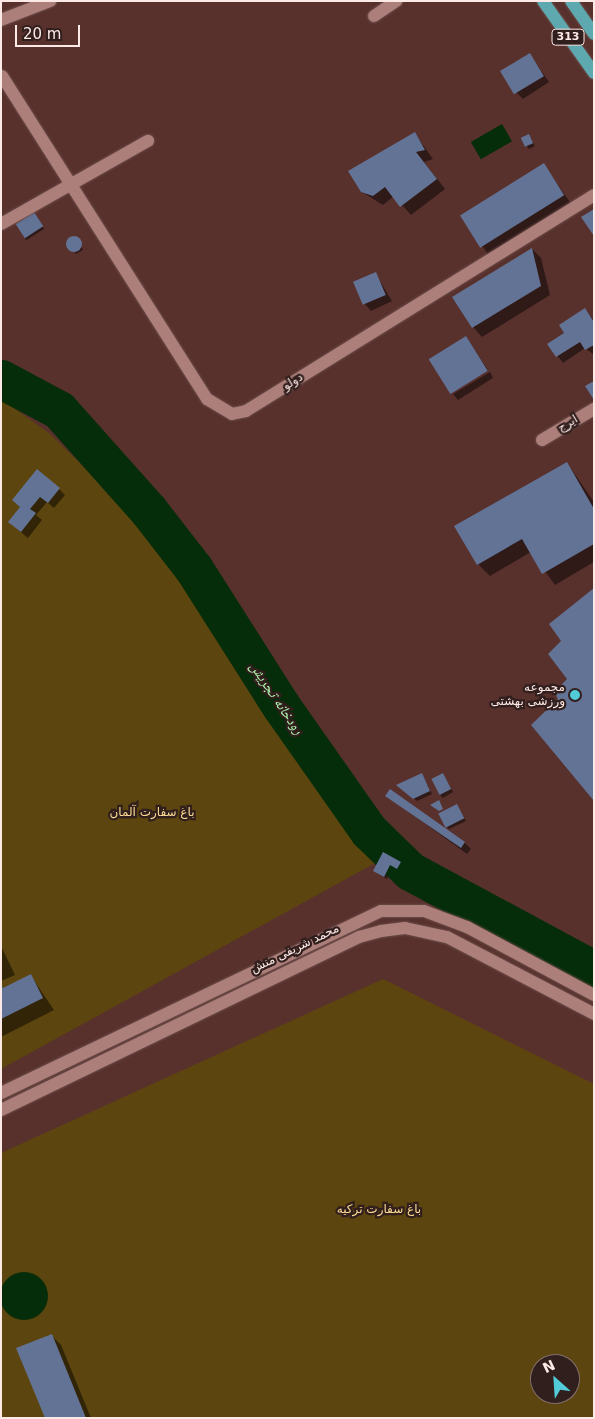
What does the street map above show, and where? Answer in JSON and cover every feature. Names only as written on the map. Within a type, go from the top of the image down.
[{"type":"main road","name":"313","points":[[543,1],[594,74]]},
{"type":"main road","name":"313","points":[[573,2],[594,34]]},
{"type":"street","points":[[1,20],[50,1]]},
{"type":"street","points":[[374,16],[396,1]]},
{"type":"street","name":"دولو","points":[[2,76],[207,399],[232,414],[246,411],[594,196]]},
{"type":"street","points":[[1,224],[148,141]]},
{"type":"street","name":"ایرج","points":[[542,440],[594,409]]},
{"type":"street","name":"محمد شریفی منش","points":[[1,1093],[381,911],[424,911],[468,927],[594,995]]},
{"type":"street","name":"محمد شریفی منش","points":[[1,1110],[359,937],[381,931],[405,928],[447,937],[594,1014]]},
{"type":"green space","name":"باغ سفارت آلمان","points":[[1,399],[49,433],[149,530],[238,656],[296,760],[377,862],[1,1069]]},
{"type":"green space","name":"باغ سفارت ترکیه","points":[[383,979],[594,1084],[594,1418],[1,1418],[1,1153]]},
{"type":"shaded area","points":[[502,124],[512,141],[481,159],[471,142]]},
{"type":"shaded area","points":[[19,1272],[29,1272],[41,1279],[48,1291],[48,1301],[41,1313],[29,1320],[19,1320],[11,1316],[4,1309],[0,1301],[0,1291],[4,1283],[11,1276]]},
{"type":"building","points":[[530,53],[544,76],[514,94],[500,71]]},
{"type":"building","points":[[415,132],[425,150],[416,152],[437,179],[400,207],[385,187],[373,196],[361,192],[348,171]]},
{"type":"building","points":[[529,134],[533,143],[525,147],[521,138]]},
{"type":"building","points":[[544,163],[564,195],[480,248],[460,215]]},
{"type":"building","points":[[594,209],[594,236],[581,217]]},
{"type":"building","points":[[34,212],[43,226],[25,238],[16,224]]},
{"type":"building","points":[[74,236],[80,238],[82,244],[80,250],[74,252],[68,250],[66,244],[68,238]]},
{"type":"building","points":[[532,248],[541,286],[472,328],[452,297]]},
{"type":"building","points":[[376,272],[386,295],[363,305],[353,282]]},
{"type":"building","points":[[585,308],[594,322],[594,345],[585,350],[580,342],[556,357],[547,344],[564,333],[559,325]]},
{"type":"building","points":[[466,336],[488,371],[450,394],[429,359]]},
{"type":"building","points":[[594,381],[594,400],[585,386]]},
{"type":"building","points":[[567,462],[594,509],[594,544],[542,574],[522,539],[477,565],[454,526]]},
{"type":"building","points":[[37,469],[60,488],[48,503],[40,497],[30,509],[36,513],[21,532],[8,522],[20,507],[12,500]]},
{"type":"building","name":"مجموعه ورزشی بهشتی","points":[[594,588],[594,801],[531,725],[558,699],[554,692],[567,679],[548,654],[561,641],[549,624]]},
{"type":"building","points":[[422,773],[430,791],[413,799],[396,785]]},
{"type":"building","points":[[443,773],[451,789],[440,795],[431,779]]},
{"type":"building","points":[[390,789],[465,842],[461,848],[385,796]]},
{"type":"building","points":[[439,800],[443,809],[439,811],[430,805]]},
{"type":"building","points":[[457,804],[464,818],[446,828],[438,814]]},
{"type":"building","points":[[383,852],[401,862],[397,869],[390,865],[384,877],[373,871]]},
{"type":"building","points":[[31,974],[43,998],[1,1019],[1,984],[3,988]]},
{"type":"building","points":[[52,1334],[86,1418],[45,1418],[16,1348]]},
{"type":"waterway","name":"رودخانه تجریش","points":[[1,379],[59,410],[149,511],[194,569],[281,706],[369,831],[410,871],[594,970]]},
{"type":"place","name":"مجموعه ورزشی بهشتی","points":[[575,695]]}]
